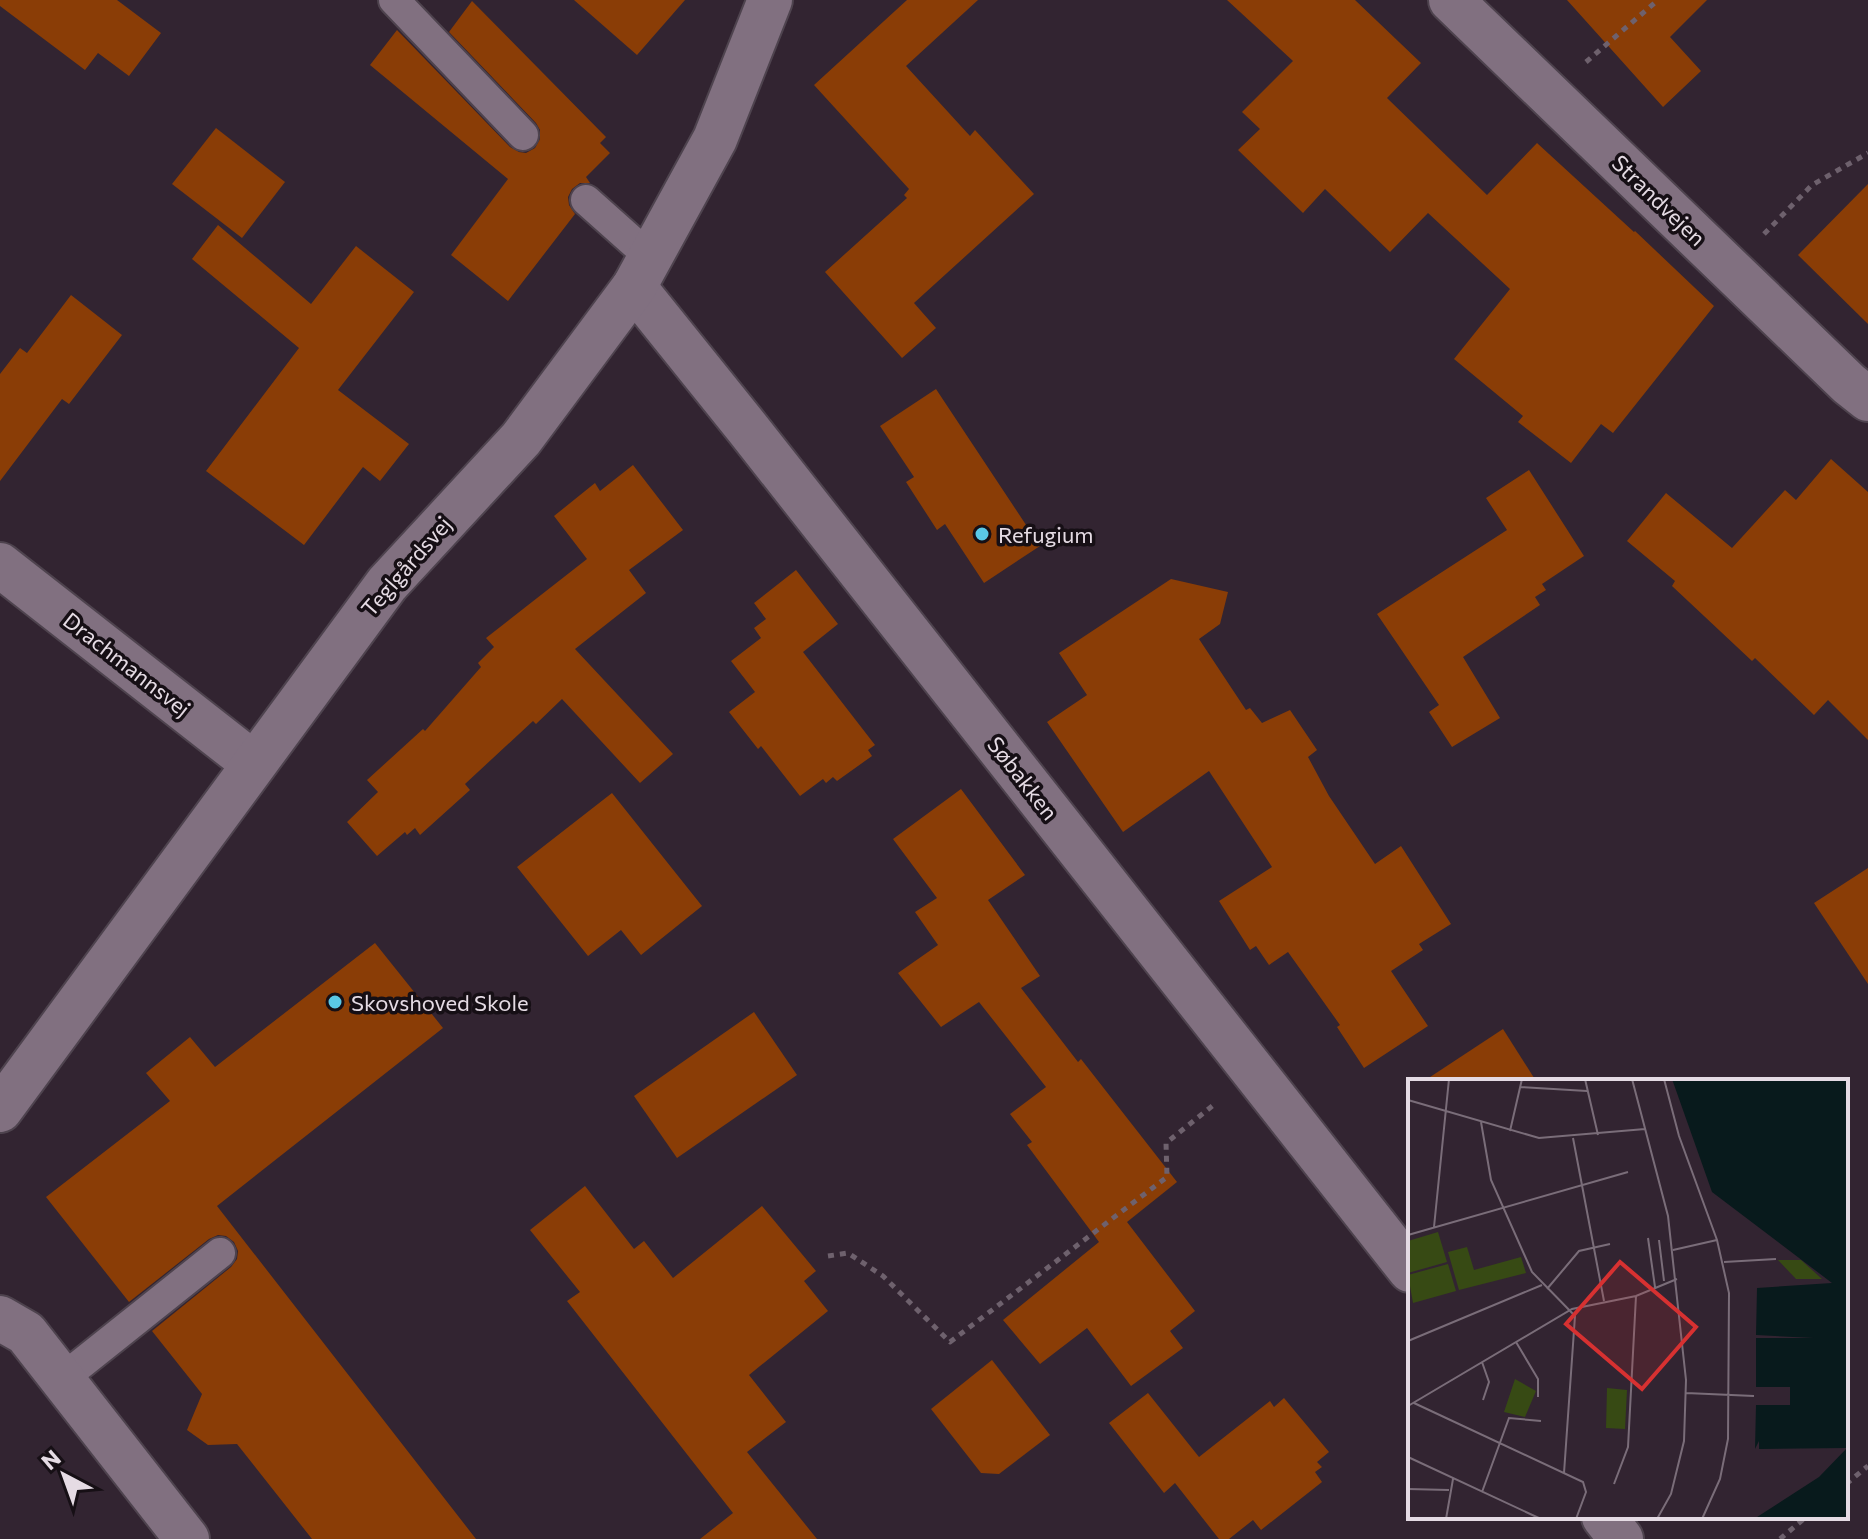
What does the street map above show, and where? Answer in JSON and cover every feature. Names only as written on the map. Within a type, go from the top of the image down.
[{"type":"street","name":"Teglgårdsvej","points":[[0,1110],[387,584],[521,439],[643,272],[715,139],[770,0]]},
{"type":"street","name":"Strandvejen","points":[[1451,0],[1868,399]]},
{"type":"street","name":"Søbakken","points":[[643,272],[767,453],[1408,1267]]},
{"type":"street","name":"Drachmannsvej","points":[[0,565],[254,764]]},
{"type":"street","points":[[0,1318],[26,1333],[187,1539]]},
{"type":"street","points":[[1606,1519],[1621,1539]]},
{"type":"lane","points":[[394,0],[523,135]]},
{"type":"lane","points":[[586,200],[643,272]]},
{"type":"lane","points":[[62,1379],[220,1253]]},
{"type":"path","points":[[1552,97],[1585,63],[1658,0]]},
{"type":"path","points":[[1731,270],[1812,185],[1868,153]]},
{"type":"path","points":[[828,1256],[848,1253],[883,1276],[950,1342],[1167,1177],[1166,1143],[1254,1073]]},
{"type":"path","points":[[1848,1482],[1868,1466]]},
{"type":"path","points":[[1780,1539],[1804,1519]]},
{"type":"building","points":[[0,0],[117,0],[161,33],[129,76],[98,53],[85,70],[0,6]]},
{"type":"building","points":[[574,0],[685,0],[637,55]]},
{"type":"building","points":[[907,0],[978,0],[906,66],[970,136],[975,130],[1034,194],[914,303],[936,328],[902,358],[825,272],[907,198],[904,195],[909,189],[814,85]]},
{"type":"building","points":[[1227,0],[1355,0],[1421,63],[1387,98],[1487,195],[1537,143],[1714,306],[1613,433],[1601,424],[1571,463],[1518,422],[1523,416],[1454,359],[1510,289],[1428,213],[1390,252],[1325,189],[1303,213],[1238,150],[1260,129],[1242,112],[1293,61]]},
{"type":"building","points":[[1567,0],[1707,0],[1670,37],[1701,71],[1663,107]]},
{"type":"building","points":[[472,1],[606,137],[600,143],[610,153],[586,177],[590,183],[580,183],[572,189],[568,197],[575,214],[508,301],[451,255],[508,179],[370,65],[397,30],[510,147],[526,153],[535,148],[540,139],[536,123],[449,32]]},
{"type":"building","points":[[216,128],[285,182],[242,238],[172,184]]},
{"type":"building","points":[[1868,184],[1868,324],[1798,255]]},
{"type":"building","points":[[218,225],[311,304],[356,246],[414,292],[338,390],[409,444],[380,481],[363,467],[304,545],[206,471],[299,348],[192,259]]},
{"type":"building","points":[[71,295],[122,335],[69,404],[62,399],[0,481],[0,374],[20,348],[27,353]]},
{"type":"building","points":[[936,389],[1040,546],[984,583],[945,524],[937,530],[906,482],[914,477],[880,426]]},
{"type":"building","points":[[1831,459],[1868,492],[1868,740],[1828,700],[1814,715],[1755,658],[1752,661],[1672,586],[1675,581],[1627,541],[1666,493],[1732,548],[1785,490],[1796,500]]},
{"type":"building","points":[[633,465],[683,530],[629,570],[646,593],[575,649],[673,754],[640,783],[562,699],[536,724],[533,721],[465,784],[470,790],[420,835],[415,828],[407,835],[405,832],[377,856],[347,822],[378,792],[367,780],[423,729],[425,731],[481,667],[478,663],[494,647],[486,638],[587,559],[554,516],[595,483],[600,491]]},
{"type":"building","points":[[1529,470],[1584,556],[1542,584],[1546,590],[1535,597],[1540,605],[1463,657],[1500,718],[1452,747],[1429,712],[1439,705],[1377,614],[1507,530],[1486,498]]},
{"type":"building","points":[[796,570],[838,624],[803,652],[875,745],[868,750],[872,756],[837,781],[833,777],[826,783],[823,779],[800,796],[761,746],[758,749],[729,712],[755,692],[731,661],[761,638],[754,628],[766,619],[754,603]]},
{"type":"building","points":[[1171,579],[1228,592],[1220,624],[1199,639],[1246,710],[1250,708],[1262,723],[1290,710],[1317,750],[1308,757],[1329,796],[1375,864],[1401,846],[1451,924],[1419,944],[1423,950],[1391,971],[1428,1026],[1364,1068],[1337,1027],[1340,1025],[1288,952],[1269,965],[1256,946],[1250,950],[1219,901],[1272,867],[1209,771],[1123,832],[1047,722],[1087,695],[1059,653]]},
{"type":"building","points":[[961,789],[1025,875],[988,900],[1040,976],[1021,988],[1177,1182],[1127,1222],[1195,1311],[1170,1331],[1183,1348],[1131,1386],[1087,1328],[1040,1364],[1003,1320],[1099,1242],[1027,1145],[1032,1142],[1010,1114],[1046,1087],[979,1002],[941,1027],[898,973],[938,945],[915,912],[937,898],[893,839]]},
{"type":"building","points":[[612,793],[702,906],[641,955],[621,930],[588,956],[517,867]]},
{"type":"building","points":[[1868,868],[1868,984],[1814,903]]},
{"type":"building","points":[[375,943],[443,1028],[217,1206],[476,1539],[312,1539],[237,1444],[208,1445],[187,1430],[202,1394],[152,1331],[231,1267],[238,1251],[234,1242],[218,1235],[209,1239],[129,1302],[46,1197],[170,1101],[146,1073],[190,1037],[215,1067]]},
{"type":"building","points":[[754,1012],[797,1075],[677,1158],[634,1096]]},
{"type":"building","points":[[1503,1029],[1535,1079],[1427,1079]]},
{"type":"building","points":[[585,1186],[634,1249],[644,1241],[673,1278],[762,1206],[816,1271],[804,1281],[828,1311],[749,1375],[786,1422],[747,1452],[817,1539],[700,1539],[733,1513],[567,1301],[580,1292],[530,1230]]},
{"type":"building","points":[[992,1360],[1050,1435],[999,1474],[981,1473],[931,1409]]},
{"type":"building","points":[[1148,1393],[1199,1457],[1270,1401],[1274,1407],[1284,1398],[1329,1452],[1317,1462],[1322,1467],[1315,1472],[1322,1482],[1261,1530],[1253,1520],[1229,1539],[1219,1539],[1175,1483],[1164,1493],[1109,1423]]},
{"type":"place","name":"Refugium","points":[[982,534]]},
{"type":"place","name":"Skovshoved Skole","points":[[335,1002]]}]
